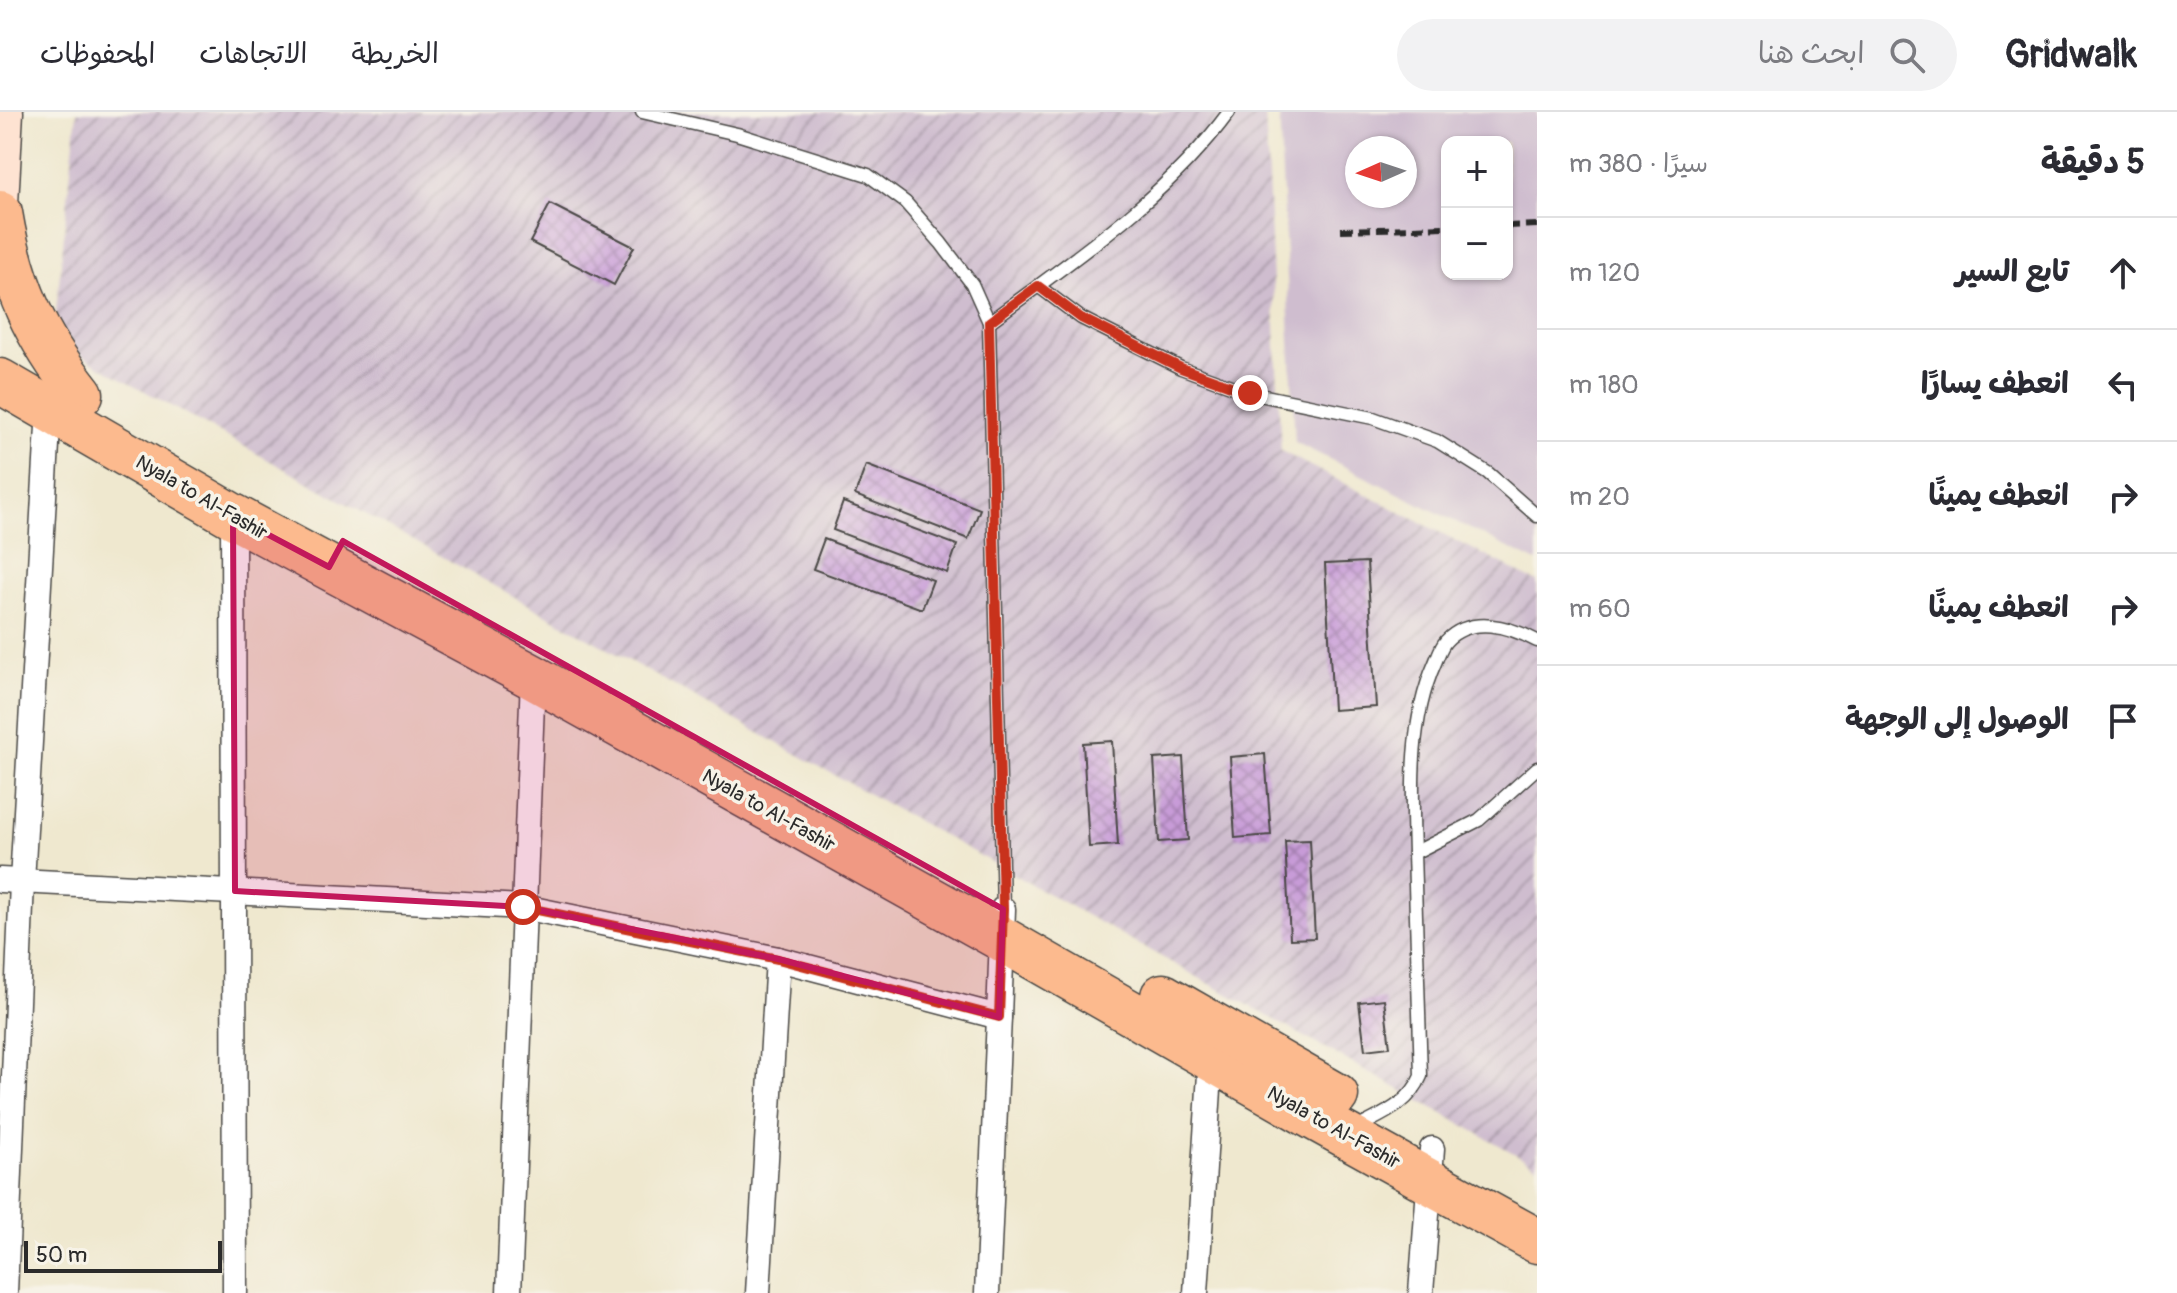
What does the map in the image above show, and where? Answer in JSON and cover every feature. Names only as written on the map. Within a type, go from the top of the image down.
[{"type":"highway","points":[[0,213],[11,265],[35,328],[55,362],[65,402]]},
{"type":"highway","name":"Nyala to Al-Fashir","points":[[0,349],[65,402],[233,516],[336,554],[598,697],[1430,1164],[1537,1241]]},
{"type":"highway","name":"Nyala to Al-Fashir","points":[[0,381],[65,402],[247,490],[336,554],[533,677],[598,697]]},
{"type":"highway","name":"Nyala to Al-Fashir","points":[[1169,1016],[1211,1058],[1361,1126]]},
{"type":"highway","name":"Nyala to Al-Fashir","points":[[1430,1164],[1537,1207]]},
{"type":"street","points":[[0,222],[6,112]]},
{"type":"street","points":[[5,1293],[11,881],[65,402]]},
{"type":"street","points":[[233,516],[235,1293]]},
{"type":"street","points":[[509,1293],[533,677]]},
{"type":"street","points":[[11,881],[523,907],[778,959],[999,1017]]},
{"type":"street","points":[[987,1293],[1003,924]]},
{"type":"street","points":[[758,1293],[778,959]]},
{"type":"street","points":[[1196,1293],[1211,1058]]},
{"type":"street","points":[[1421,1293],[1430,1164]]},
{"type":"lane","points":[[642,112],[737,134],[868,175],[905,202],[941,243],[972,284],[989,322],[1003,924]]},
{"type":"lane","points":[[989,322],[1135,212],[1187,161],[1229,112]]},
{"type":"lane","points":[[1038,286],[1081,318],[1181,368],[1250,393],[1373,418],[1437,441],[1488,473],[1537,516]]},
{"type":"lane","points":[[1361,1126],[1414,1093],[1421,1076],[1412,791],[1417,729],[1429,676],[1444,642],[1470,625],[1493,625],[1537,641]]},
{"type":"lane","points":[[1414,853],[1479,820],[1537,768]]},
{"type":"highlighted area","points":[[233,516],[329,567],[343,541],[1003,909],[999,1017],[778,959],[523,907],[235,891]]},
{"type":"shaded area","points":[[77,112],[1265,112],[1281,451],[1537,582],[1537,1166],[53,340]]},
{"type":"shaded area","points":[[1279,112],[1537,112],[1537,562],[1295,442]]},
{"type":"building","points":[[550,204],[634,247],[614,285],[530,242]]},
{"type":"building","points":[[866,465],[980,509],[968,539],[855,495]]},
{"type":"building","points":[[843,502],[957,545],[947,573],[833,530]]},
{"type":"building","points":[[824,539],[933,580],[922,609],[813,569]]},
{"type":"building","points":[[1367,562],[1376,707],[1333,710],[1325,564]]},
{"type":"building","points":[[1112,741],[1118,845],[1089,847],[1083,743]]},
{"type":"building","points":[[1265,754],[1271,835],[1235,838],[1230,757]]},
{"type":"building","points":[[1183,757],[1188,840],[1159,842],[1154,759]]},
{"type":"building","points":[[1310,840],[1315,938],[1290,939],[1285,841]]},
{"type":"building","points":[[1384,999],[1390,1047],[1365,1050],[1359,1002]]},
{"type":"railway","points":[[1513,226],[1537,225]]},
{"type":"railway","points":[[1341,230],[1441,227]]},
{"type":"route","points":[[523,907],[778,959],[999,1017],[1003,909],[989,322],[1038,286],[1081,318],[1181,368],[1250,393]]}]
